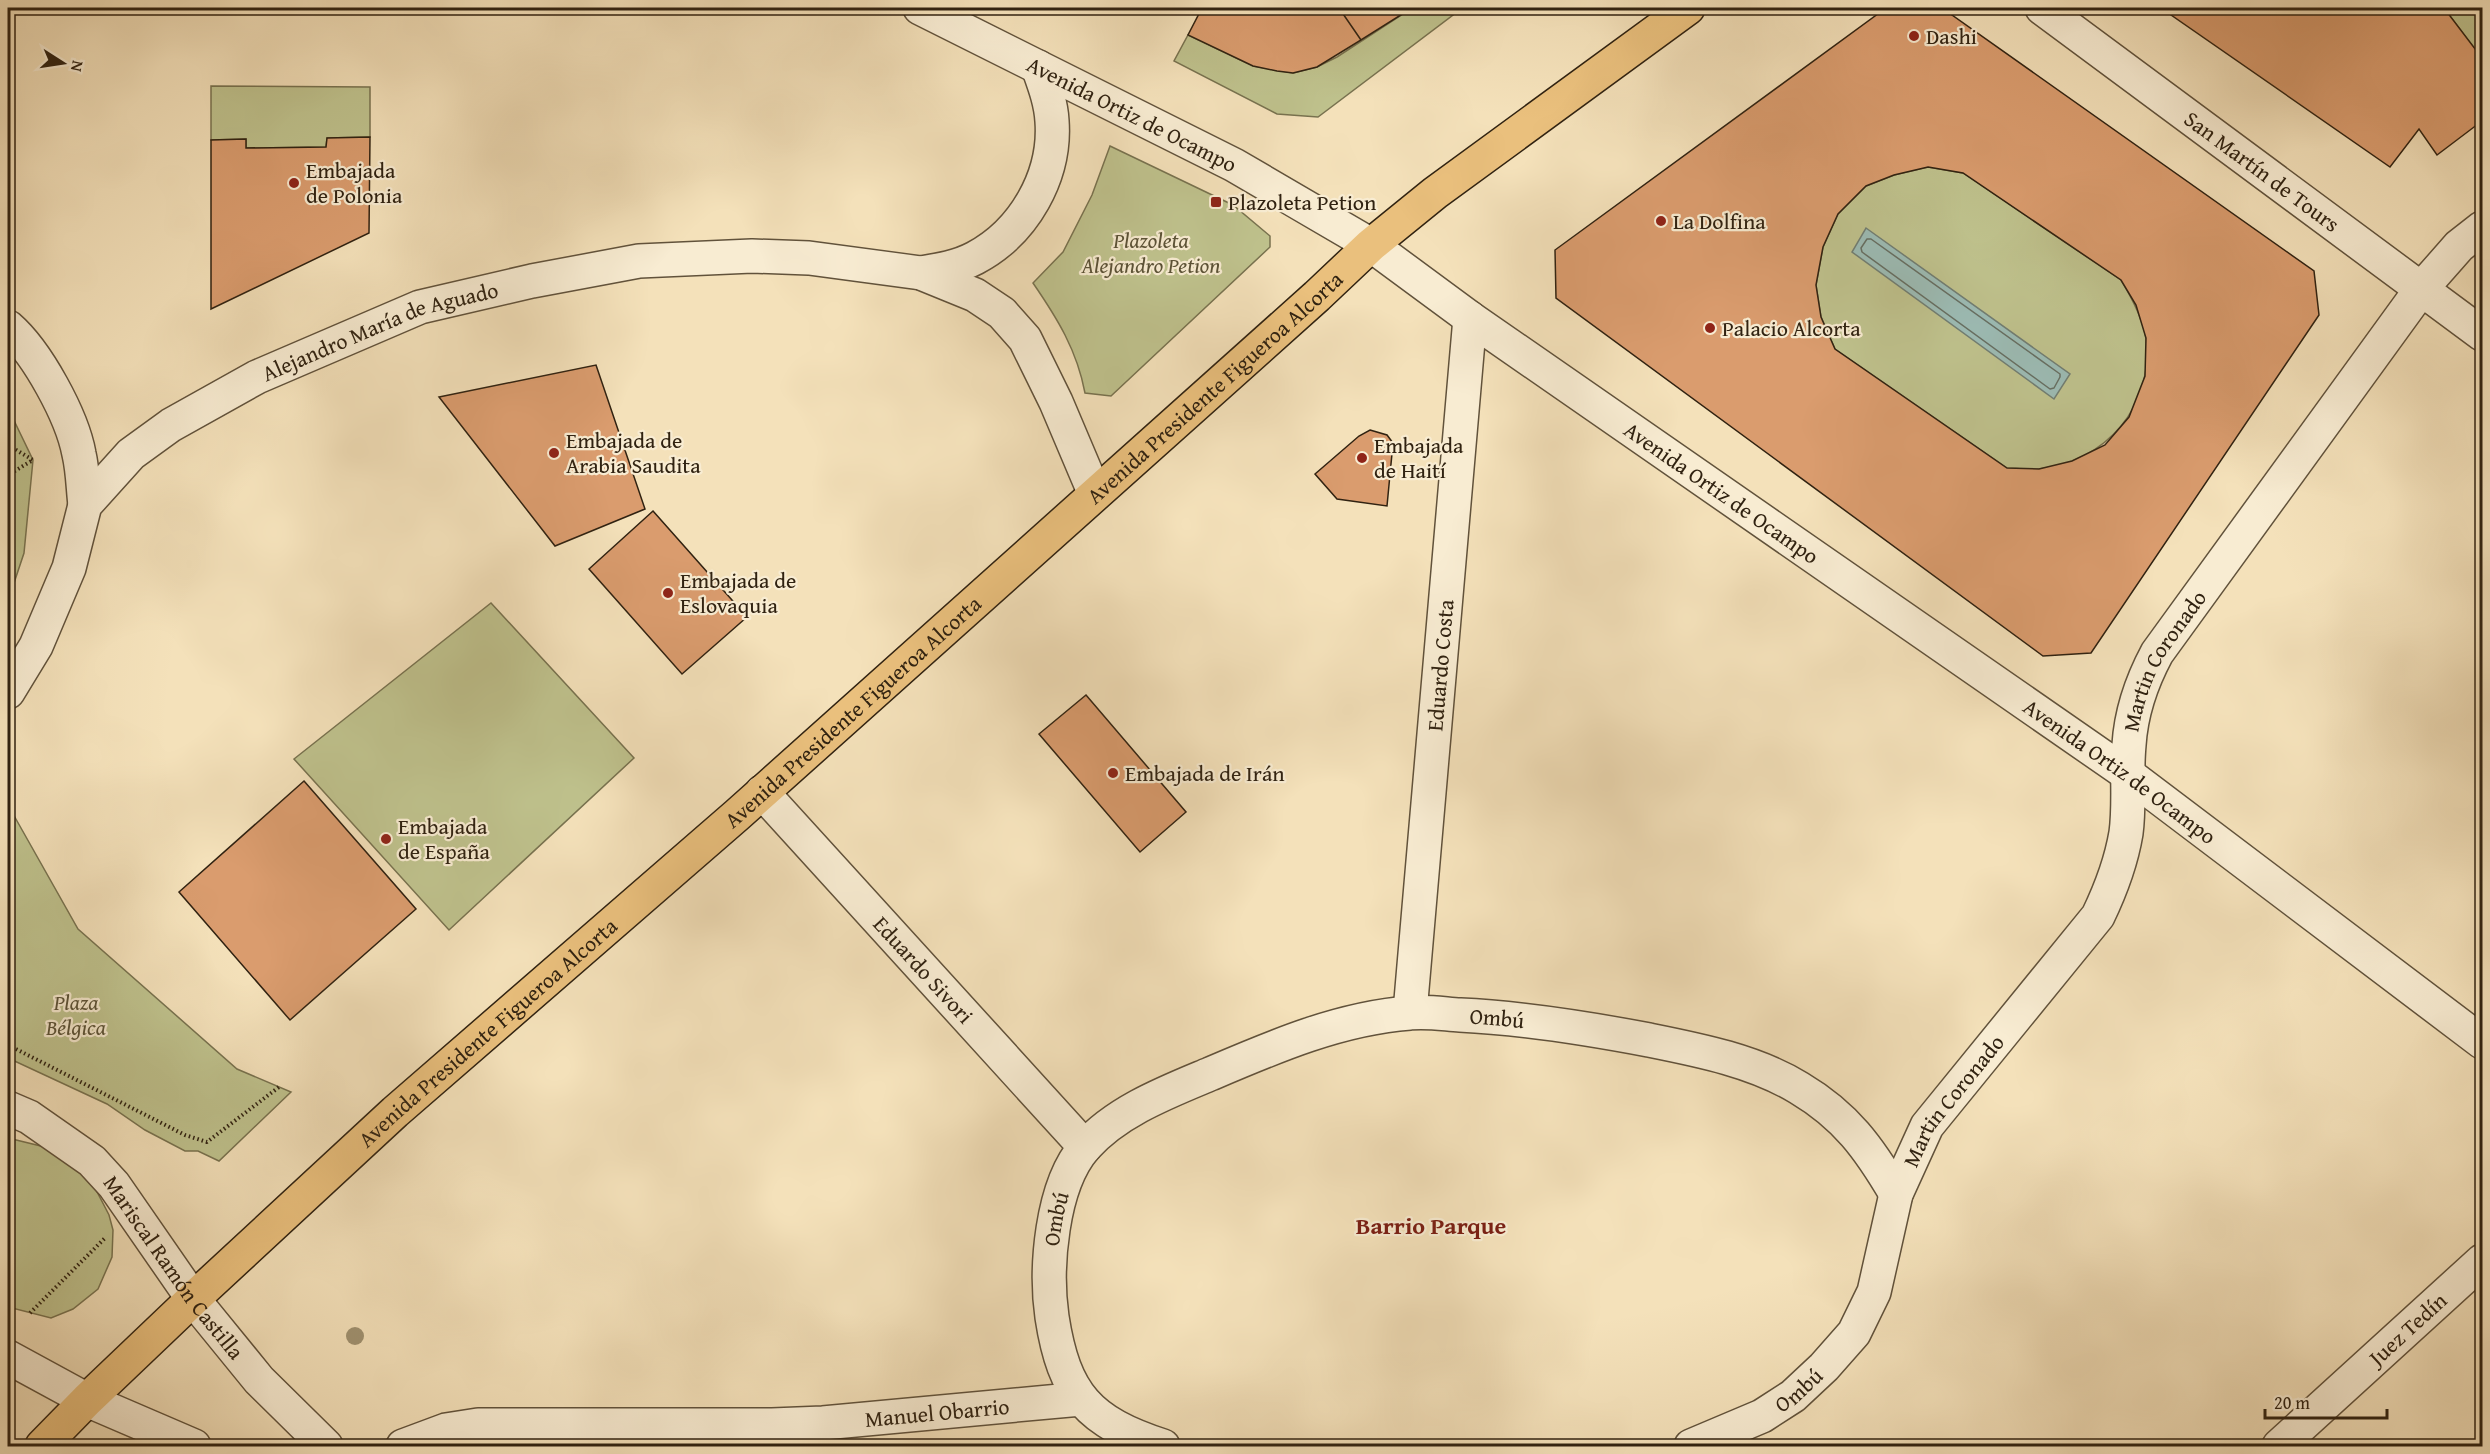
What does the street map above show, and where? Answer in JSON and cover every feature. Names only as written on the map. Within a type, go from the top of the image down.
[{"type":"main road","name":"Avenida Presidente Figueroa Alcorta","points":[[42,1446],[193,1299],[395,1112],[762,792],[1317,296],[1371,245],[1435,193],[1688,8]]},
{"type":"street","name":"Avenida Ortiz de Ocampo","points":[[920,8],[1234,165],[1371,245],[1470,318],[2129,775],[2482,1042]]},
{"type":"street","name":"San Martín de Tours","points":[[2042,8],[2482,334]]},
{"type":"street","name":"Alejandro María de Aguado","points":[[921,273],[949,268],[975,258],[998,243],[1034,201],[1045,176],[1052,148],[1052,120],[1047,93],[1038,67]]},
{"type":"street","name":"Martin Coronado","points":[[1896,1194],[1918,1143],[1939,1110],[2098,916],[2116,877],[2122,854],[2126,831],[2129,744],[2144,679],[2157,653],[2422,288],[2459,246],[2482,228]]},
{"type":"street","name":"Alejandro María de Aguado","points":[[8,692],[40,636],[69,568],[85,505],[131,454],[171,425],[257,377],[420,308],[532,281],[639,261],[752,256],[808,258],[921,273],[975,295],[1002,313],[1025,339],[1056,402],[1095,494]]},
{"type":"street","name":"Eduardo Costa","points":[[1410,1012],[1470,318]]},
{"type":"street","points":[[8,327],[43,368],[64,412],[79,453],[85,505]]},
{"type":"street","name":"Eduardo Sivori","points":[[762,792],[1085,1147]]},
{"type":"street","name":"Ombú","points":[[1163,1446],[1116,1429],[1094,1413],[1081,1400],[1065,1369],[1054,1327],[1049,1260],[1059,1205],[1075,1163],[1085,1147],[1108,1126],[1156,1098],[1266,1051],[1341,1025],[1410,1012],[1511,1017],[1594,1029],[1699,1050],[1762,1070],[1797,1086],[1836,1113],[1869,1149],[1896,1194],[1874,1292],[1854,1333],[1824,1367],[1792,1396],[1762,1416],[1691,1446]]},
{"type":"street","name":"Mariscal Ramón Castilla","points":[[8,1108],[37,1122],[92,1161],[114,1185],[193,1299],[259,1380],[326,1446]]},
{"type":"street","name":"Juez Tedín","points":[[2279,1446],[2482,1261]]},
{"type":"street","points":[[8,1357],[87,1400],[194,1446]]},
{"type":"street","name":"Manuel Obarrio","points":[[403,1446],[446,1430],[498,1424],[813,1423],[1081,1400]]},
{"type":"path","points":[[8,445],[33,460],[8,476]]},
{"type":"path","points":[[8,1045],[185,1135],[207,1142],[279,1087]]},
{"type":"path","points":[[30,1313],[113,1230]]},
{"type":"green space","points":[[1412,8],[1448,8],[1453,15],[1318,117],[1277,114],[1174,61],[1188,35],[1253,66],[1293,73],[1317,67],[1337,57]]},
{"type":"green space","points":[[2444,8],[2482,8],[2482,59]]},
{"type":"green space","points":[[211,86],[370,87],[370,137],[327,138],[326,147],[246,148],[246,139],[211,140]]},
{"type":"green space","name":"Plazoleta Alejandro Petion","points":[[1110,146],[1233,205],[1270,236],[1270,247],[1111,396],[1085,393],[1077,363],[1065,335],[1033,283],[1063,252],[1092,195]]},
{"type":"green space","points":[[1928,167],[1963,173],[2121,280],[2129,294],[2145,331],[2146,364],[2142,387],[2133,408],[2121,426],[2085,455],[2063,464],[2039,469],[2007,468],[1835,349],[1821,317],[1816,285],[1823,247],[1838,214],[1866,186],[1894,175]]},
{"type":"green space","points":[[8,408],[33,460],[24,553],[8,601]]},
{"type":"green space","points":[[491,603],[634,758],[449,930],[294,759]]},
{"type":"green space","name":"Plaza Bélgica","points":[[8,805],[78,929],[237,1069],[291,1092],[219,1161],[198,1151],[185,1151],[145,1130],[107,1104],[8,1058]]},
{"type":"green space","points":[[8,1138],[57,1150],[94,1186],[109,1215],[113,1230],[112,1257],[98,1289],[73,1309],[51,1318],[8,1307]]},
{"type":"water","points":[[1866,228],[2070,374],[2054,399],[1852,252]]},
{"type":"building","points":[[1202,8],[1339,8],[1361,40],[1317,67],[1293,73],[1277,71],[1253,66],[1188,35]]},
{"type":"building","points":[[1339,8],[1412,8],[1361,40]]},
{"type":"building","name":"Palacio Alcorta","points":[[1886,8],[1942,8],[2314,271],[2319,315],[2091,653],[2043,656],[1556,298],[1555,250]],"holes":[[[1928,167],[1963,173],[2121,280],[2136,305],[2146,338],[2145,376],[2129,417],[2105,445],[2072,461],[2039,469],[2007,468],[1835,349],[1821,317],[1816,285],[1823,247],[1838,214],[1866,186],[1894,175]]]},
{"type":"building","points":[[2161,8],[2444,8],[2482,58],[2482,121],[2437,155],[2419,129],[2390,167]]},
{"type":"building","points":[[370,137],[369,233],[211,309],[211,140],[246,139],[246,148],[326,147],[327,138]]},
{"type":"building","name":"Embajada de Arabia Saudita","points":[[596,365],[645,509],[555,546],[439,397]]},
{"type":"building","name":"Embajada de Haití","points":[[1370,430],[1387,435],[1393,443],[1387,506],[1337,499],[1315,474],[1359,436]]},
{"type":"building","name":"Embajada de Eslovaquia","points":[[653,511],[747,617],[682,674],[589,569]]},
{"type":"building","name":"Embajada de Irán","points":[[1086,695],[1186,812],[1140,852],[1039,734]]},
{"type":"building","points":[[304,781],[416,909],[290,1020],[179,892]]},
{"type":"place","name":"Dashi","points":[[1914,36]]},
{"type":"place","name":"Embajada de Polonia","points":[[294,183]]},
{"type":"place","name":"Plazoleta Petion","points":[[1216,202]]},
{"type":"place","name":"La Dolfina","points":[[1661,221]]},
{"type":"place","name":"Palacio Alcorta","points":[[1710,328]]},
{"type":"place","name":"Embajada de Arabia Saudita","points":[[554,453]]},
{"type":"place","name":"Embajada de Haití","points":[[1362,458]]},
{"type":"place","name":"Embajada de Eslovaquia","points":[[668,593]]},
{"type":"place","name":"Embajada de Irán","points":[[1113,773]]},
{"type":"place","name":"Embajada de España","points":[[386,839]]},
{"type":"district","name":"Barrio Parque","points":[[1431,1226]]}]
